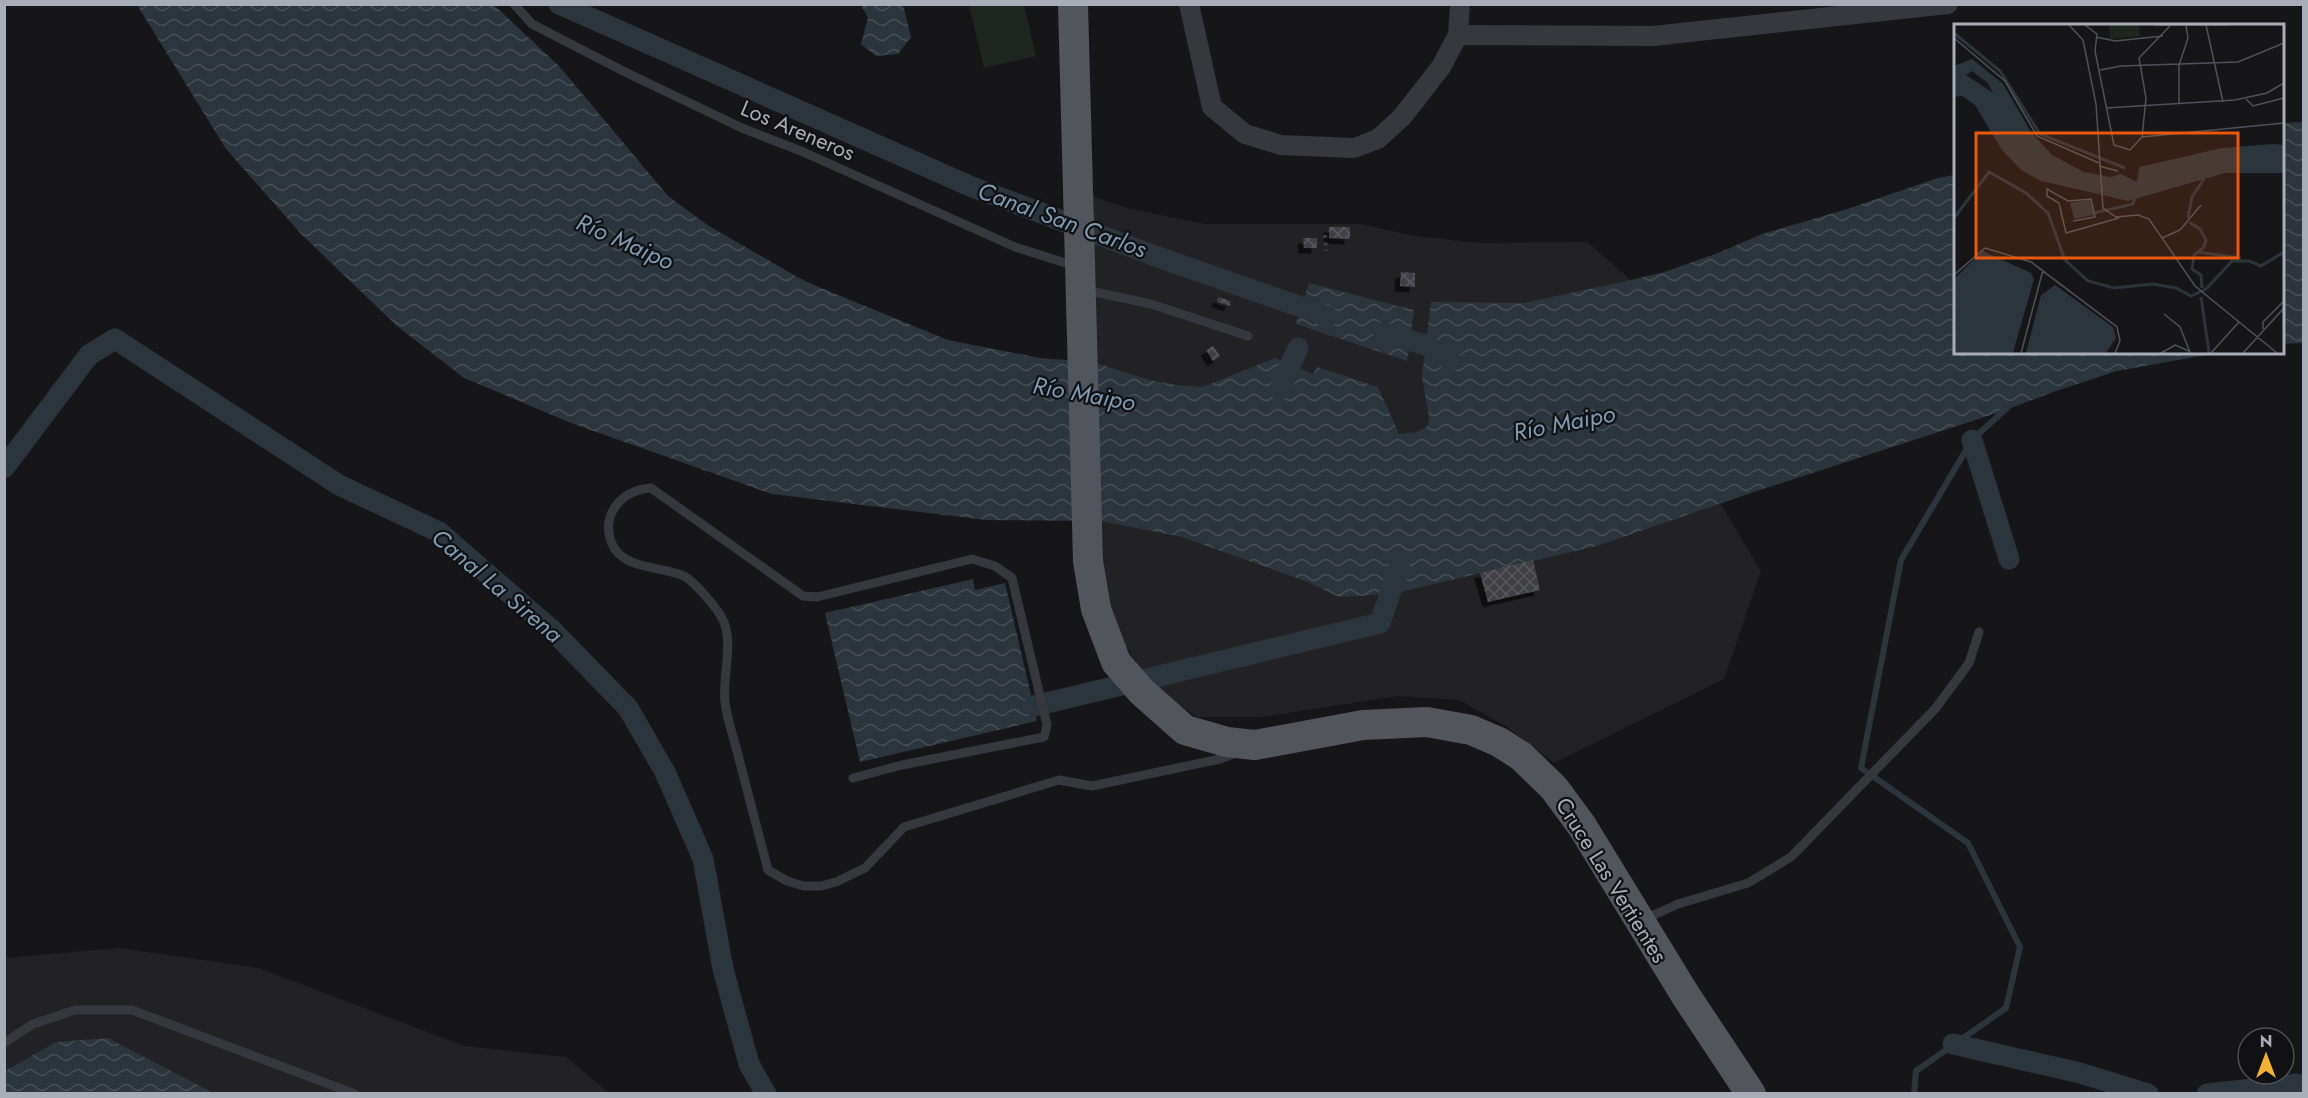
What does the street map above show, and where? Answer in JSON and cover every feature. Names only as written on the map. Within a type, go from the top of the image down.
[{"type":"main road","name":"Cruce Las Vertientes","points":[[1073,4],[1090,585],[1096,609],[1116,662],[1141,691],[1185,730],[1227,742],[1255,745],[1363,725],[1427,722],[1471,730],[1499,742],[1521,756],[1554,788],[1581,826],[1639,921],[1751,1094]]},
{"type":"street","points":[[1189,4],[1212,107],[1245,134],[1281,145],[1354,148],[1378,139],[1402,117],[1441,67],[1458,35],[1460,4]]},
{"type":"street","points":[[1458,35],[1653,36],[1948,4]]},
{"type":"lane","name":"Los Areneros","points":[[514,4],[532,24],[742,128],[801,151],[1015,247],[1080,272],[1151,304],[1248,336]]},
{"type":"lane","points":[[853,778],[902,765],[1044,737],[1047,725],[1012,578],[995,566],[972,559],[817,597],[803,596],[651,488],[637,489],[624,497],[613,510],[609,529],[613,544],[620,556],[686,577],[697,586],[724,621],[727,636],[725,701],[768,870],[787,881],[804,886],[820,886],[836,882],[865,868],[904,827],[1059,780],[1092,786],[1220,759],[1255,745]]},
{"type":"lane","points":[[1639,921],[1678,904],[1748,883],[1791,857],[1935,709],[1970,663],[1979,632]]},
{"type":"lane","points":[[4,1043],[33,1024],[75,1010],[132,1010],[355,1094]]},
{"type":"path","points":[[1325,236],[1326,251]]},
{"type":"shaded area","points":[[969,5],[1024,5],[1036,56],[984,68]]},
{"type":"shaded area","points":[[1089,195],[1127,208],[1204,224],[1361,224],[1415,236],[1479,243],[1587,242],[1631,280],[1721,504],[1761,571],[1724,679],[1554,763],[1507,727],[1459,700],[1398,696],[1262,717],[1198,717],[1154,690],[1105,614]]},
{"type":"shaded area","points":[[120,948],[259,968],[464,1046],[566,1057],[609,1093],[5,1094],[5,958]]},
{"type":"water","name":"Río Maipo","points":[[137,5],[494,5],[559,66],[668,196],[709,226],[799,278],[948,340],[1040,358],[1093,362],[1149,380],[1176,385],[1203,387],[1275,358],[1312,374],[1318,367],[1378,387],[1399,434],[1417,432],[1428,426],[1429,417],[1422,377],[1431,302],[1524,303],[1664,272],[1718,253],[1762,234],[1844,210],[1938,178],[1954,175],[1954,354],[2211,354],[2117,371],[1597,546],[1391,594],[1339,597],[1308,582],[1182,537],[1101,521],[986,520],[772,494],[571,423],[464,378],[397,326],[302,235],[226,149]]},
{"type":"water","points":[[861,5],[903,5],[911,37],[898,54],[876,56],[861,44],[868,18]]},
{"type":"water","points":[[2303,122],[2303,343],[2284,344],[2284,123]]},
{"type":"water","points":[[1309,283],[1414,310],[1407,361],[1296,324]]},
{"type":"water","points":[[973,579],[975,590],[1005,583],[1037,721],[860,762],[825,613]]},
{"type":"water","points":[[108,1038],[213,1093],[5,1093],[5,1071],[56,1042]]},
{"type":"building","points":[[1329,227],[1350,227],[1350,239],[1329,238]]},
{"type":"building","points":[[1303,238],[1317,238],[1317,248],[1304,248]]},
{"type":"building","points":[[1401,272],[1415,273],[1415,287],[1400,286]]},
{"type":"building","points":[[1218,297],[1231,301],[1230,306],[1217,302]]},
{"type":"building","points":[[1213,346],[1220,356],[1213,361],[1206,350]]},
{"type":"building","points":[[1533,560],[1540,590],[1488,602],[1480,573]]},
{"type":"waterway","name":"Canal San Carlos","points":[[559,4],[972,187],[1158,257],[1327,316]]},
{"type":"waterway","name":"Canal San Carlos","points":[[1383,333],[1426,345],[1451,360]]},
{"type":"waterway","name":"Canal La Sirena","points":[[4,468],[89,355],[115,339],[339,485],[439,532],[553,631],[628,708],[665,772],[703,859],[723,969],[749,1064],[766,1094]]},
{"type":"waterway","points":[[1280,389],[1298,348]]},
{"type":"waterway","points":[[1914,1094],[1916,1071],[2006,1008],[2020,947],[1968,843],[1861,768],[1901,560],[1972,440],[2008,407]]},
{"type":"waterway","points":[[1972,440],[2009,559]]},
{"type":"waterway","points":[[1034,706],[1380,623],[1399,567]]},
{"type":"waterway","points":[[1953,1044],[2080,1073],[2148,1094]]},
{"type":"waterway","points":[[2207,1094],[2297,1084],[2304,1086]]}]
